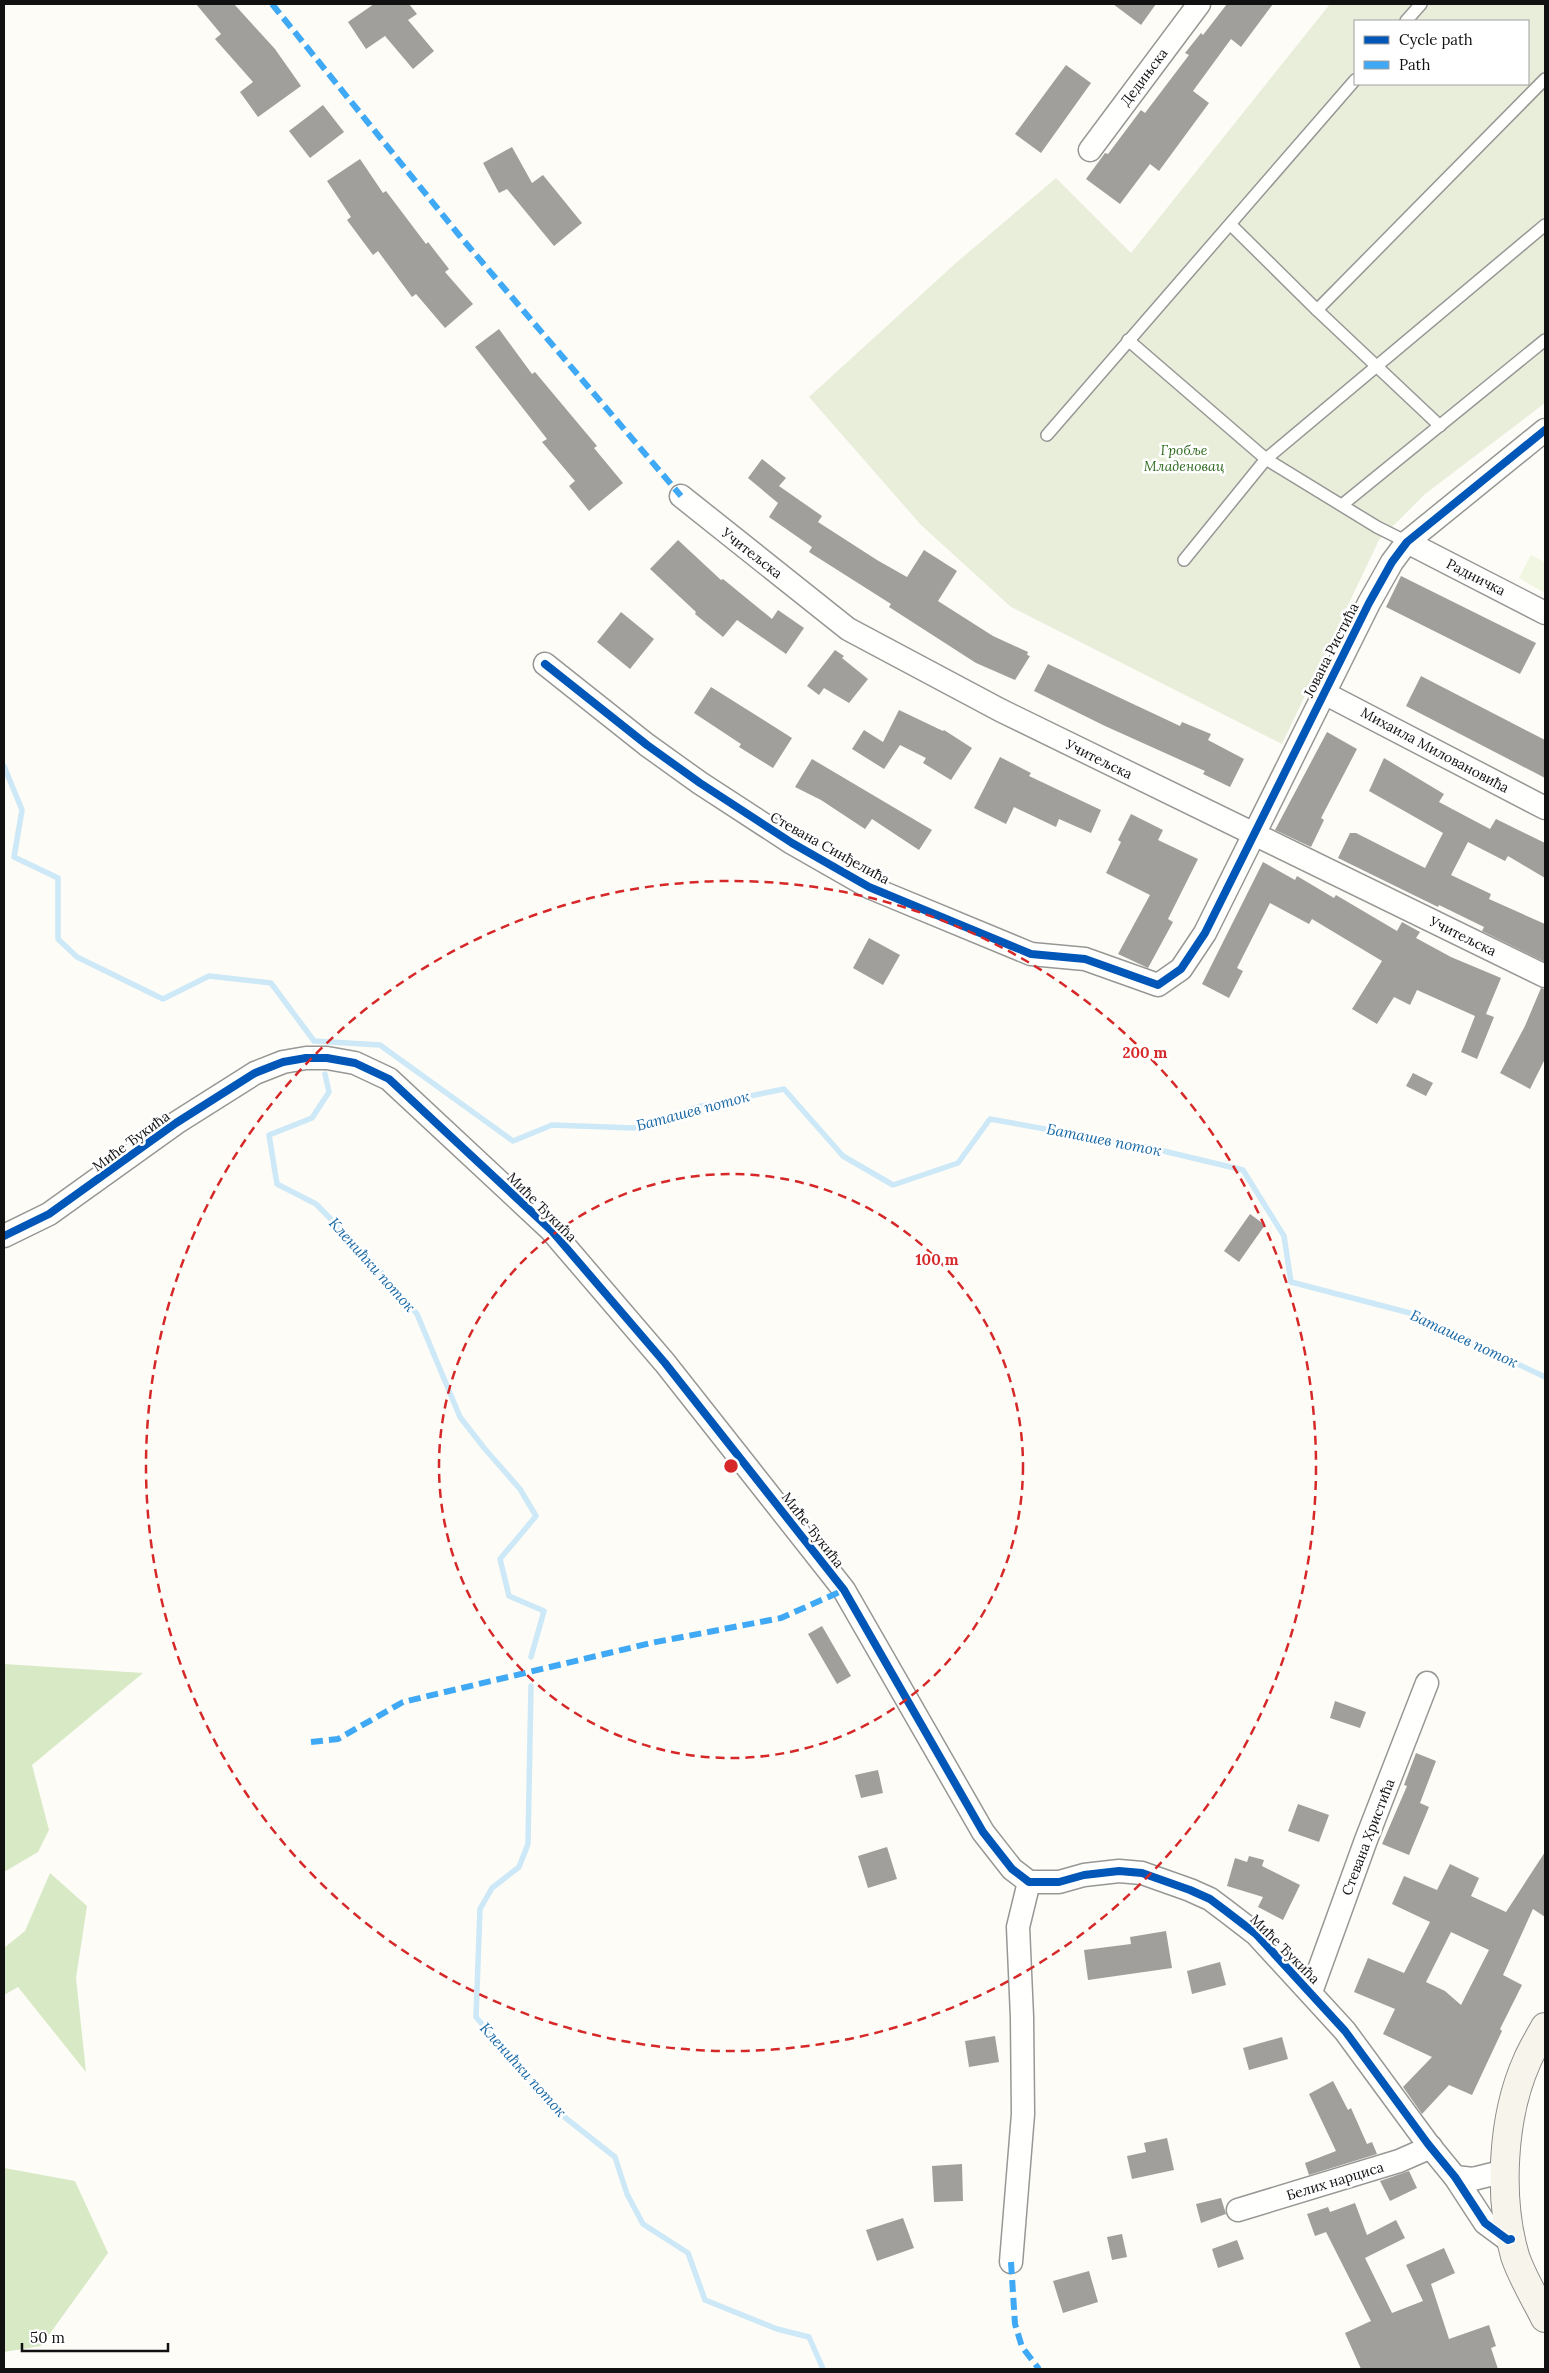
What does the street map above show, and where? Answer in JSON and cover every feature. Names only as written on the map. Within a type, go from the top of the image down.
[{"type":"street","name":"Дедињска","points":[[1090,150],[1198,4]]},
{"type":"street","name":"Јована Ристића","points":[[1205,933],[1368,603],[1392,562],[1407,542],[1545,430]]},
{"type":"street","name":"Учитељска","points":[[680,496],[848,629],[1000,710],[1545,976]]},
{"type":"street","name":"Радничка","points":[[1407,542],[1545,613]]},
{"type":"street","name":"Стевана Синђелића","points":[[545,664],[646,745],[700,784],[792,843],[869,887],[1031,954],[1084,959],[1158,984],[1181,969],[1205,933]]},
{"type":"street","name":"Михаила Миловановића","points":[[1324,693],[1545,808]]},
{"type":"street","name":"Миће Ђукића","points":[[4,1236],[49,1214],[176,1124],[255,1073],[283,1062],[306,1058],[327,1058],[355,1063],[389,1079],[550,1230],[665,1363],[844,1590],[984,1832],[1012,1869],[1029,1882],[1059,1882],[1084,1875],[1119,1871],[1142,1873],[1165,1879],[1210,1899],[1249,1928],[1311,1992],[1345,2031],[1455,2177],[1485,2223],[1500,2236],[1508,2240],[1511,2239]]},
{"type":"street","name":"Стевана Христића","points":[[1311,1992],[1366,1840],[1427,1682]]},
{"type":"street","points":[[1011,2262],[1023,2114],[1022,2017],[1018,1927],[1029,1882]]},
{"type":"street","points":[[1545,2027],[1527,2061],[1516,2092],[1508,2128],[1505,2171],[1511,2239],[1516,2258],[1545,2318]]},
{"type":"street","name":"Белих нарциса","points":[[1238,2210],[1399,2161],[1431,2147]]},
{"type":"street","points":[[1455,2177],[1473,2179],[1505,2171]]},
{"type":"lane","points":[[1407,20],[1421,4]]},
{"type":"lane","points":[[1317,310],[1545,79]]},
{"type":"lane","points":[[1047,435],[1354,81]]},
{"type":"lane","points":[[1231,225],[1317,310],[1440,426]]},
{"type":"lane","points":[[1184,560],[1266,459],[1545,225]]},
{"type":"lane","points":[[1128,340],[1266,459],[1407,542]]},
{"type":"lane","points":[[1342,505],[1545,340]]},
{"type":"green space","name":"Гробље Младеновац","points":[[1330,4],[1545,4],[1545,403],[1425,494],[1379,540],[1282,744],[1011,607],[921,525],[809,397],[957,262],[1056,178],[1131,253]]},
{"type":"green space","points":[[1531,555],[1545,562],[1545,593],[1519,578]]},
{"type":"green space","points":[[4,1664],[143,1673],[32,1765],[49,1830],[38,1852],[4,1872]]},
{"type":"green space","points":[[50,1873],[87,1906],[76,1978],[86,2072],[18,1987],[4,1995],[4,1948],[25,1931]]},
{"type":"green space","points":[[4,2168],[75,2181],[108,2253],[41,2346],[4,2352]]},
{"type":"building","points":[[196,4],[234,4],[275,49],[301,86],[258,117],[240,92],[253,82],[215,39],[221,34]]},
{"type":"building","points":[[374,4],[409,4],[417,14],[408,20],[434,51],[413,69],[385,36],[366,49],[348,22]]},
{"type":"building","points":[[1113,4],[1156,4],[1141,25]]},
{"type":"building","points":[[1227,4],[1273,4],[1241,47],[1231,39],[1193,91],[1209,103],[1159,171],[1150,164],[1120,204],[1086,179],[1105,153],[1108,154],[1141,110],[1145,113],[1189,55],[1185,53],[1201,33],[1203,35]]},
{"type":"building","points":[[1066,65],[1091,83],[1041,153],[1015,134]]},
{"type":"building","points":[[323,105],[344,132],[310,158],[289,131]]},
{"type":"building","points":[[512,147],[532,183],[543,175],[582,223],[554,246],[507,189],[499,193],[483,163]]},
{"type":"building","points":[[360,159],[383,193],[386,191],[426,244],[428,242],[449,269],[445,272],[473,304],[445,328],[416,294],[412,297],[378,251],[373,255],[347,220],[351,217],[327,181]]},
{"type":"building","points":[[499,329],[532,374],[535,372],[597,446],[594,448],[623,483],[589,511],[569,486],[575,481],[542,442],[547,439],[475,347]]},
{"type":"building","points":[[762,459],[786,478],[779,486],[822,516],[818,522],[877,560],[907,577],[924,550],[957,571],[938,601],[993,636],[1028,652],[1027,655],[1030,656],[1015,680],[976,663],[889,607],[891,604],[809,552],[812,547],[769,517],[778,503],[748,478]]},
{"type":"building","points":[[678,540],[721,580],[723,579],[772,619],[778,610],[804,628],[786,654],[737,620],[723,637],[695,614],[696,612],[650,569]]},
{"type":"building","points":[[1401,576],[1536,643],[1520,674],[1386,607]]},
{"type":"building","points":[[621,612],[654,639],[630,669],[597,642]]},
{"type":"building","points":[[835,650],[868,679],[849,703],[824,688],[819,695],[807,686]]},
{"type":"building","points":[[1048,664],[1180,726],[1182,722],[1211,734],[1208,740],[1244,759],[1230,787],[1203,774],[1205,771],[1105,726],[1034,691]]},
{"type":"building","points":[[1421,676],[1545,740],[1545,778],[1406,706]]},
{"type":"building","points":[[711,687],[792,738],[773,768],[739,747],[741,744],[694,713]]},
{"type":"building","points":[[899,710],[944,730],[972,748],[951,780],[923,763],[926,758],[900,745],[884,769],[852,749],[864,730],[883,742]]},
{"type":"building","points":[[1327,732],[1357,749],[1321,818],[1324,820],[1311,847],[1275,830]]},
{"type":"building","points":[[1000,757],[1031,773],[1029,776],[1101,810],[1091,833],[1059,819],[1056,827],[1014,807],[1006,824],[974,808]]},
{"type":"building","points":[[1384,758],[1444,794],[1439,802],[1490,829],[1496,819],[1545,843],[1545,878],[1508,856],[1505,861],[1468,842],[1451,875],[1491,894],[1489,899],[1545,924],[1545,962],[1482,931],[1484,927],[1439,905],[1438,907],[1338,858],[1350,833],[1356,833],[1425,868],[1443,833],[1369,791]]},
{"type":"building","points":[[812,759],[932,830],[919,850],[872,819],[865,829],[821,800],[795,787]]},
{"type":"building","points":[[1131,814],[1163,830],[1158,840],[1198,859],[1168,919],[1173,922],[1148,968],[1118,954],[1150,895],[1106,873],[1121,842],[1118,840]]},
{"type":"building","points":[[1263,862],[1295,880],[1297,876],[1334,898],[1336,895],[1397,931],[1402,922],[1420,932],[1416,938],[1451,957],[1501,978],[1486,1014],[1494,1017],[1477,1059],[1461,1052],[1475,1016],[1417,990],[1410,1005],[1394,997],[1377,1024],[1352,1009],[1382,961],[1312,919],[1309,924],[1270,903],[1237,968],[1243,971],[1229,998],[1202,984]]},
{"type":"building","points":[[869,938],[900,955],[883,985],[853,968]]},
{"type":"building","points":[[1541,988],[1545,989],[1545,1059],[1530,1089],[1500,1073],[1525,1026]]},
{"type":"building","points":[[1413,1073],[1433,1083],[1426,1096],[1406,1086]]},
{"type":"building","points":[[1250,1214],[1265,1225],[1239,1262],[1224,1251]]},
{"type":"building","points":[[822,1626],[851,1676],[837,1684],[808,1634]]},
{"type":"building","points":[[1335,1701],[1366,1712],[1360,1728],[1330,1718]]},
{"type":"building","points":[[1416,1753],[1436,1761],[1420,1803],[1429,1807],[1409,1855],[1382,1844],[1407,1786],[1404,1785]]},
{"type":"building","points":[[878,1770],[883,1793],[861,1798],[855,1775]]},
{"type":"building","points":[[1298,1804],[1329,1815],[1319,1842],[1288,1831]]},
{"type":"building","points":[[887,1847],[897,1879],[868,1888],[858,1856]]},
{"type":"building","points":[[1545,1852],[1545,1917],[1533,1909],[1503,1975],[1522,1985],[1500,2029],[1502,2031],[1472,2095],[1449,2085],[1422,2114],[1403,2087],[1432,2057],[1383,2034],[1395,2009],[1354,1992],[1368,1958],[1404,1973],[1430,1922],[1392,1904],[1404,1876],[1437,1890],[1450,1864],[1479,1878],[1471,1896],[1506,1912]],"holes":[[[1451,1932],[1489,1950],[1461,2005],[1445,1991],[1426,1982]]]},
{"type":"building","points":[[1249,1856],[1264,1860],[1262,1866],[1300,1885],[1283,1920],[1258,1907],[1263,1897],[1227,1886],[1235,1858],[1247,1862]]},
{"type":"building","points":[[1166,1931],[1172,1968],[1088,1980],[1084,1950],[1131,1944],[1130,1937]]},
{"type":"building","points":[[1220,1962],[1226,1985],[1192,1994],[1187,1971]]},
{"type":"building","points":[[995,2036],[999,2062],[969,2067],[965,2041]]},
{"type":"building","points":[[1282,2037],[1288,2059],[1249,2070],[1243,2048]]},
{"type":"building","points":[[1333,2081],[1348,2110],[1351,2108],[1367,2144],[1372,2142],[1377,2154],[1309,2175],[1305,2163],[1336,2151],[1309,2094]]},
{"type":"building","points":[[1167,2138],[1174,2170],[1132,2179],[1127,2156],[1146,2152],[1144,2143]]},
{"type":"building","points":[[962,2164],[963,2201],[934,2202],[932,2166]]},
{"type":"building","points":[[1409,2171],[1417,2188],[1390,2201],[1380,2181]]},
{"type":"building","points":[[1221,2198],[1226,2214],[1201,2223],[1196,2204]]},
{"type":"building","points":[[1355,2203],[1367,2235],[1396,2220],[1405,2238],[1365,2258],[1392,2313],[1423,2301],[1406,2265],[1444,2248],[1455,2273],[1431,2284],[1449,2339],[1489,2325],[1496,2346],[1491,2348],[1498,2369],[1361,2369],[1345,2333],[1371,2321],[1326,2232],[1315,2236],[1307,2214],[1328,2207],[1330,2212]]},
{"type":"building","points":[[903,2218],[914,2248],[877,2261],[866,2230]]},
{"type":"building","points":[[1122,2234],[1127,2257],[1112,2260],[1107,2237]]},
{"type":"building","points":[[1237,2240],[1244,2259],[1218,2268],[1212,2249]]},
{"type":"building","points":[[1089,2271],[1098,2302],[1063,2313],[1053,2281]]},
{"type":"waterway","name":"Баташев поток","points":[[4,766],[22,810],[14,857],[58,878],[58,939],[77,957],[163,999],[209,976],[271,983],[314,1041],[380,1045],[513,1141],[552,1125],[634,1128],[697,1107],[784,1089],[843,1156],[893,1185],[958,1163],[990,1119],[1151,1148],[1243,1170],[1284,1236],[1291,1282],[1410,1313],[1545,1377]]},
{"type":"waterway","name":"Кленићки поток","points":[[325,1074],[329,1092],[312,1118],[269,1135],[277,1184],[316,1204],[366,1255],[417,1314],[460,1417],[520,1489],[536,1516],[500,1559],[509,1596],[544,1611],[531,1657]]},
{"type":"waterway","name":"Кленићки поток","points":[[531,1686],[528,1844],[519,1867],[492,1888],[480,1909],[476,2017],[553,2108],[615,2157],[627,2194],[643,2224],[688,2253],[705,2300],[777,2329],[809,2337],[823,2369]]},
{"type":"marked path","points":[[272,4],[459,235],[681,496]]},
{"type":"marked path","points":[[311,1742],[338,1739],[403,1702],[651,1643],[781,1618],[844,1590]]},
{"type":"marked path","points":[[1011,2262],[1015,2324],[1022,2347],[1039,2369]]},
{"type":"cycle path","points":[[545,664],[647,745],[700,783],[792,843],[869,887],[1031,954],[1085,959],[1158,985],[1181,969],[1205,933],[1369,603],[1392,562],[1407,542],[1545,430]]},
{"type":"cycle path","points":[[4,1236],[49,1214],[176,1123],[255,1073],[283,1062],[306,1058],[327,1058],[355,1063],[389,1079],[551,1230],[665,1363],[844,1590],[983,1832],[1012,1869],[1029,1882],[1059,1882],[1084,1875],[1119,1871],[1142,1873],[1210,1899],[1256,1934],[1345,2031],[1428,2144],[1455,2177],[1485,2223],[1508,2240],[1511,2239]]}]
